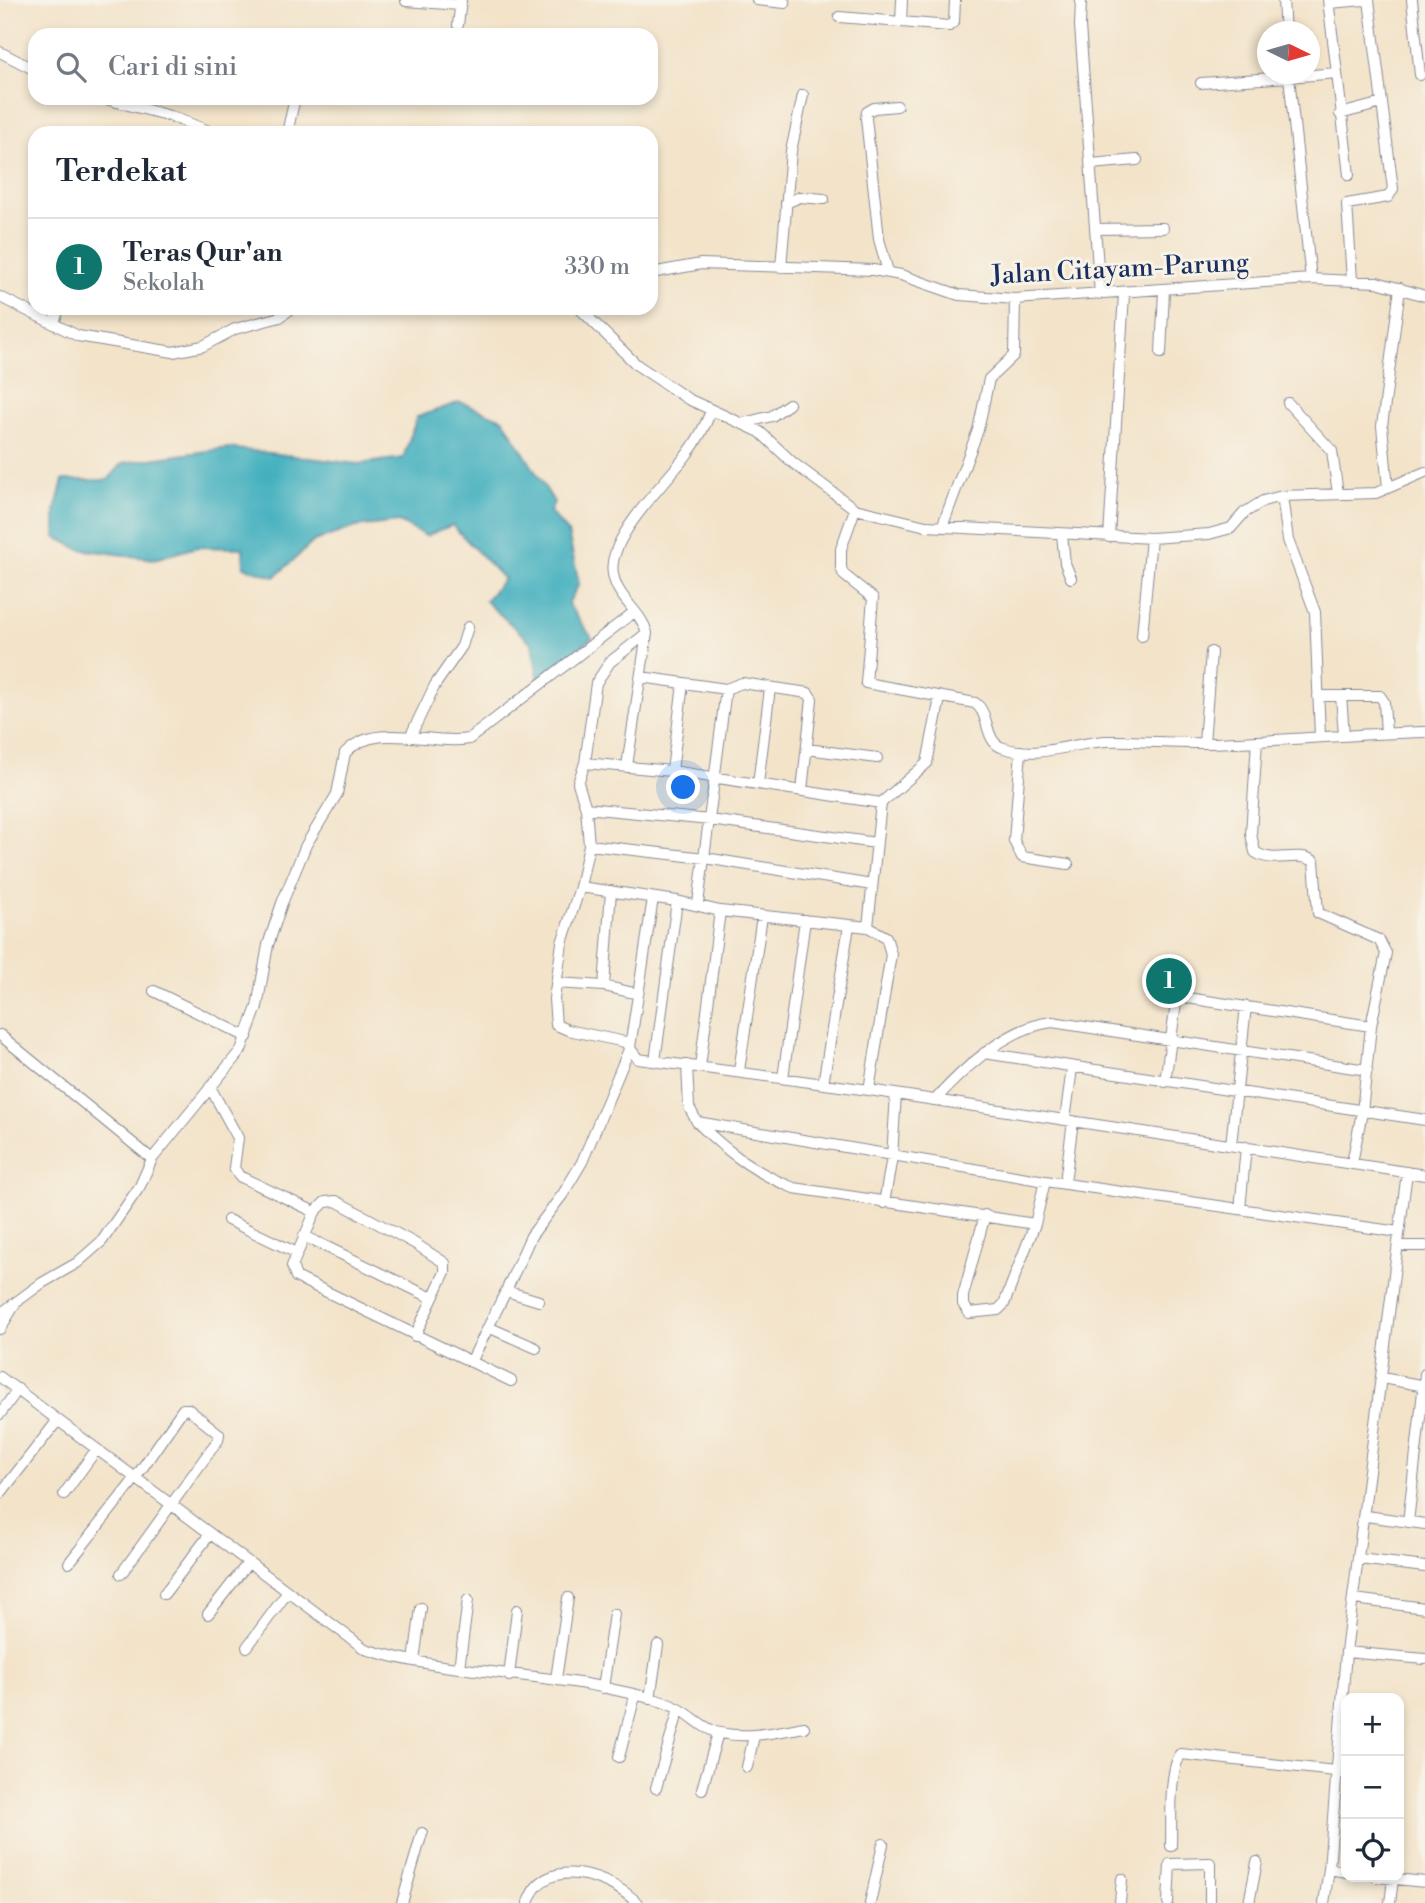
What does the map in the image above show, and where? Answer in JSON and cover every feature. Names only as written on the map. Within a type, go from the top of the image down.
[{"type":"street","points":[[757,0],[785,3]]},
{"type":"street","points":[[901,22],[902,0]]},
{"type":"street","points":[[839,17],[951,25],[955,0]]},
{"type":"street","points":[[1082,0],[1080,26],[1100,294]]},
{"type":"street","points":[[1283,0],[1284,21]]},
{"type":"street","points":[[1349,175],[1329,1],[1367,0],[1393,188],[1388,197],[1347,204],[1352,280]]},
{"type":"street","points":[[1412,0],[1420,75]]},
{"type":"street","points":[[406,1],[460,3],[458,25]]},
{"type":"street","points":[[0,52],[28,66]]},
{"type":"street","points":[[1320,74],[1337,73]]},
{"type":"street","points":[[1201,83],[1257,78]]},
{"type":"street","points":[[1290,84],[1311,279]]},
{"type":"street","points":[[781,267],[791,151],[803,95]]},
{"type":"street","points":[[1340,114],[1382,103]]},
{"type":"street","points":[[128,105],[196,126]]},
{"type":"street","points":[[289,126],[293,105]]},
{"type":"street","points":[[888,272],[879,239],[866,118],[867,112],[874,108],[897,106]]},
{"type":"street","points":[[1091,164],[1137,160]]},
{"type":"street","points":[[786,203],[800,197],[824,199]]},
{"type":"street","points":[[1096,229],[1163,228]]},
{"type":"street","name":"Jalan Citayam-Parung","points":[[658,272],[701,264],[888,272],[959,295],[1015,299],[1124,294],[1311,279],[1352,280],[1400,288],[1425,296]]},
{"type":"street","points":[[1388,488],[1382,426],[1400,288]]},
{"type":"street","points":[[1161,353],[1164,291]]},
{"type":"street","points":[[1109,537],[1124,294]]},
{"type":"street","points":[[0,297],[28,310]]},
{"type":"street","points":[[942,527],[975,437],[989,379],[1014,355],[1015,299]]},
{"type":"street","points":[[37,315],[93,340],[173,352],[203,346],[235,329],[282,315]]},
{"type":"street","points":[[54,323],[57,315]]},
{"type":"street","points":[[586,315],[638,365],[712,411],[760,432],[792,462],[855,509],[942,527],[1151,538],[1224,531],[1231,528],[1255,504],[1282,496],[1376,494],[1425,472]]},
{"type":"street","points":[[1288,403],[1332,451],[1338,494]]},
{"type":"street","points":[[743,423],[772,416],[789,404]]},
{"type":"street","points":[[627,766],[647,633],[645,625],[633,613],[613,577],[613,557],[618,544],[690,451],[712,411]]},
{"type":"street","points":[[1282,496],[1288,540],[1315,612],[1320,736]]},
{"type":"street","points":[[855,509],[840,560],[845,575],[873,598],[866,683],[980,706],[995,743],[1021,751],[1050,751],[1103,741],[1204,743],[1425,732]]},
{"type":"street","points":[[1062,535],[1065,563],[1071,578]]},
{"type":"street","points":[[1142,636],[1151,538]]},
{"type":"street","points":[[0,1314],[77,1263],[102,1241],[135,1195],[152,1159],[247,1037],[282,903],[306,845],[337,794],[345,753],[365,741],[411,735],[456,741],[477,735],[633,613]]},
{"type":"street","points":[[411,735],[435,685],[462,646],[468,627]]},
{"type":"street","points":[[647,633],[617,656],[598,678],[585,763],[578,783],[586,808],[589,845],[580,887],[569,913],[556,983],[553,1017],[560,1028],[610,1037],[630,1047],[638,1059],[869,1090],[1425,1175]]},
{"type":"street","points":[[1204,743],[1211,652]]},
{"type":"street","points":[[641,677],[726,689],[733,684],[742,683],[811,696],[802,790]]},
{"type":"street","points":[[672,771],[683,684]]},
{"type":"street","points":[[758,784],[770,688]]},
{"type":"street","points":[[698,904],[726,689]]},
{"type":"street","points":[[1318,696],[1382,697],[1386,733]]},
{"type":"street","points":[[1341,696],[1343,735]]},
{"type":"street","points":[[868,927],[881,803],[927,763],[940,698]]},
{"type":"street","points":[[1257,741],[1252,847],[1257,854],[1270,858],[1303,857],[1314,861],[1318,913],[1379,940],[1386,953],[1371,1026],[1362,1112],[1352,1163]]},
{"type":"street","points":[[807,749],[877,758]]},
{"type":"street","points":[[1021,751],[1014,841],[1017,852],[1022,857],[1068,864]]},
{"type":"street","points":[[585,763],[672,771],[881,803]]},
{"type":"street","points":[[586,808],[710,820],[876,843]]},
{"type":"street","points":[[589,845],[705,858],[872,885]]},
{"type":"street","points":[[580,887],[698,904],[720,911],[868,927],[886,937],[891,954],[869,1090]]},
{"type":"street","points":[[604,986],[603,969],[611,891]]},
{"type":"street","points":[[471,1362],[531,1236],[564,1194],[582,1162],[630,1047],[653,898]]},
{"type":"street","points":[[654,1061],[677,901]]},
{"type":"street","points":[[700,1067],[720,911]]},
{"type":"street","points":[[739,1072],[762,916]]},
{"type":"street","points":[[783,1078],[805,920]]},
{"type":"street","points":[[823,1084],[849,926]]},
{"type":"street","points":[[556,983],[604,986],[638,994]]},
{"type":"street","points":[[154,991],[247,1037]]},
{"type":"street","points":[[1165,1082],[1176,1003],[1181,997],[1371,1026]]},
{"type":"street","points":[[1231,1144],[1246,1006]]},
{"type":"street","points":[[935,1100],[984,1053],[1039,1024],[1052,1022],[1367,1070]]},
{"type":"street","points":[[0,1035],[152,1159]]},
{"type":"street","points":[[984,1053],[1425,1120]]},
{"type":"street","points":[[687,1065],[690,1108],[696,1122],[727,1152],[774,1181],[794,1188],[884,1203],[1035,1224]]},
{"type":"street","points":[[1065,1182],[1072,1068]]},
{"type":"street","points":[[210,1087],[238,1138],[234,1168],[239,1175],[315,1212]]},
{"type":"street","points":[[884,1203],[892,1157],[896,1094]]},
{"type":"street","points":[[696,1122],[1045,1181],[1399,1232]]},
{"type":"street","points":[[1240,1209],[1246,1147]]},
{"type":"street","points":[[1324,1903],[1346,1652],[1366,1516],[1407,1172]]},
{"type":"street","points":[[985,1216],[962,1296],[963,1304],[969,1313],[998,1310],[1004,1304],[1035,1224],[1045,1181]]},
{"type":"street","points":[[415,1336],[445,1272],[445,1263],[336,1201],[325,1202],[315,1212],[297,1253],[292,1266],[296,1277],[415,1336],[511,1381]]},
{"type":"street","points":[[228,1220],[297,1253]]},
{"type":"street","points":[[304,1236],[432,1298]]},
{"type":"street","points":[[1398,1246],[1425,1246]]},
{"type":"street","points":[[506,1291],[539,1301]]},
{"type":"street","points":[[0,1329],[18,1301]]},
{"type":"street","points":[[488,1327],[536,1348]]},
{"type":"street","points":[[1408,1522],[1425,1374]]},
{"type":"street","points":[[0,1377],[365,1649],[414,1661],[509,1676],[556,1679],[650,1699],[679,1709],[718,1733],[754,1736],[804,1727]]},
{"type":"street","points":[[1382,1378],[1424,1386]]},
{"type":"street","points":[[0,1414],[18,1390]]},
{"type":"street","points":[[69,1563],[135,1479],[183,1409],[188,1409],[219,1437],[121,1574]]},
{"type":"street","points":[[0,1494],[58,1420]]},
{"type":"street","points":[[64,1494],[96,1450]]},
{"type":"street","points":[[1366,1516],[1425,1524]]},
{"type":"street","points":[[164,1594],[210,1534]]},
{"type":"street","points":[[1359,1559],[1425,1567]]},
{"type":"street","points":[[208,1614],[248,1563]]},
{"type":"street","points":[[247,1647],[287,1593]]},
{"type":"street","points":[[556,1679],[569,1598]]},
{"type":"street","points":[[1354,1599],[1425,1608]]},
{"type":"street","points":[[459,1668],[468,1600]]},
{"type":"street","points":[[414,1661],[421,1608]]},
{"type":"street","points":[[509,1676],[517,1609]]},
{"type":"street","points":[[603,1688],[614,1614]]},
{"type":"street","points":[[650,1699],[658,1645]]},
{"type":"street","points":[[1346,1652],[1425,1659]]},
{"type":"street","points":[[619,1758],[635,1696]]},
{"type":"street","points":[[656,1787],[679,1709]]},
{"type":"street","points":[[702,1789],[718,1733]]},
{"type":"street","points":[[747,1767],[754,1736]]},
{"type":"street","points":[[1171,1846],[1176,1765],[1181,1754],[1335,1771]]},
{"type":"street","points":[[402,1903],[422,1833]]},
{"type":"street","points":[[870,1903],[883,1844]]},
{"type":"street","points":[[1249,1903],[1257,1862]]},
{"type":"street","points":[[1168,1903],[1170,1864],[1210,1863],[1210,1903]]},
{"type":"street","points":[[1329,1869],[1341,1871]]},
{"type":"street","points":[[528,1903],[530,1894],[544,1881],[557,1873],[573,1871],[623,1892],[637,1903]]},
{"type":"street","points":[[1120,1903],[1122,1879]]},
{"type":"street","points":[[1404,1880],[1425,1882]]},
{"type":"street","points":[[1391,1903],[1393,1882]]},
{"type":"water","points":[[460,402],[503,419],[554,502],[550,512],[568,533],[579,583],[568,604],[592,638],[539,681],[532,643],[485,601],[504,579],[452,525],[426,536],[399,522],[356,527],[314,541],[275,577],[244,567],[243,548],[197,547],[154,559],[79,549],[55,537],[55,511],[63,480],[108,480],[123,463],[228,448],[358,464],[403,458],[417,417]]},
{"type":"place","name":"Teras Qur'an","points":[[1169,981]]}]
